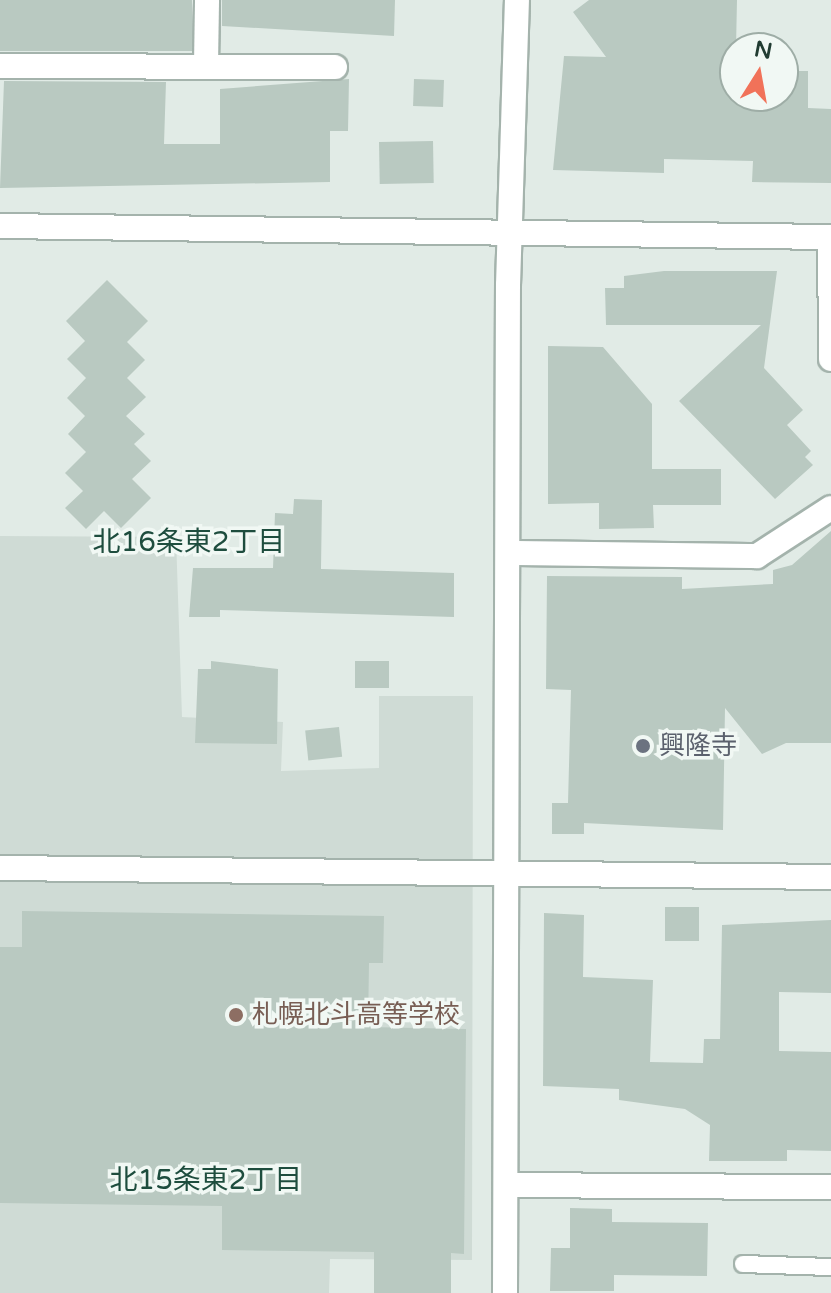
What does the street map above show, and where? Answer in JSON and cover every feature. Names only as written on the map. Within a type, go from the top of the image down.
[{"type":"street","points":[[206,65],[207,0]]},
{"type":"street","points":[[505,1293],[510,876],[508,285],[515,233],[517,0]]},
{"type":"street","points":[[0,66],[335,67]]},
{"type":"street","points":[[0,226],[831,237],[831,359]]},
{"type":"street","points":[[509,553],[757,556],[831,508]]},
{"type":"street","points":[[0,868],[510,876],[831,877]]},
{"type":"street","points":[[508,1185],[831,1187]]},
{"type":"lane","points":[[743,1264],[831,1267]]},
{"type":"shaded area","name":"札幌北斗高等学校","points":[[0,536],[176,537],[182,717],[283,722],[281,771],[379,768],[379,696],[473,696],[472,1260],[330,1259],[329,1293],[0,1293]]},
{"type":"building","points":[[0,0],[192,0],[192,51],[0,51]]},
{"type":"building","points":[[222,0],[395,0],[394,36],[222,26]]},
{"type":"building","points":[[589,0],[737,0],[736,32],[719,32],[719,112],[799,112],[799,71],[808,71],[808,108],[831,109],[831,183],[752,182],[753,161],[664,159],[664,173],[553,170],[564,56],[606,57],[573,12]]},
{"type":"building","points":[[349,79],[348,131],[330,131],[330,182],[0,188],[4,81],[166,82],[164,144],[220,144],[220,89]]},
{"type":"building","points":[[414,79],[444,80],[443,107],[413,106]]},
{"type":"building","points":[[433,141],[434,183],[380,184],[379,142]]},
{"type":"building","points":[[664,271],[777,271],[764,368],[803,410],[787,425],[811,451],[805,457],[813,465],[775,499],[679,401],[761,325],[606,325],[605,288],[624,288],[624,276]]},
{"type":"building","points":[[107,280],[148,321],[127,342],[145,360],[127,378],[146,397],[126,416],[145,434],[134,444],[151,461],[132,479],[151,498],[121,528],[104,511],[86,529],[65,508],[83,491],[65,473],[86,452],[68,434],[85,416],[67,398],[86,378],[67,359],[85,341],[66,321]]},
{"type":"building","points":[[548,346],[603,347],[652,404],[652,469],[721,469],[721,505],[653,505],[654,528],[599,529],[599,503],[548,504]]},
{"type":"building","points":[[294,499],[322,500],[321,569],[454,573],[454,617],[220,610],[220,617],[189,617],[193,568],[273,568],[275,513],[293,514]]},
{"type":"building","points":[[831,531],[831,743],[786,743],[762,754],[725,708],[723,830],[584,823],[584,834],[552,834],[552,803],[568,803],[571,690],[546,689],[547,576],[682,577],[682,589],[773,584],[773,570],[792,565]]},
{"type":"building","points":[[211,661],[278,669],[277,744],[195,743],[198,669],[211,669]]},
{"type":"building","points":[[355,661],[389,661],[389,688],[355,688]]},
{"type":"building","points":[[339,727],[342,757],[308,760],[305,731]]},
{"type":"building","points":[[665,907],[699,907],[699,941],[665,941]]},
{"type":"building","points":[[22,911],[384,916],[383,963],[369,963],[368,1027],[466,1029],[464,1254],[451,1253],[451,1293],[374,1293],[374,1252],[222,1250],[222,1206],[0,1203],[0,947],[22,947]]},
{"type":"building","points":[[544,913],[584,915],[583,977],[653,980],[650,1062],[703,1063],[704,1039],[720,1039],[722,925],[831,920],[831,993],[779,992],[779,1051],[831,1052],[831,1151],[787,1150],[787,1161],[709,1161],[710,1125],[685,1109],[619,1100],[619,1089],[543,1086]]},
{"type":"building","points":[[570,1208],[612,1209],[612,1222],[708,1223],[707,1276],[614,1275],[614,1291],[550,1291],[551,1248],[570,1248]]},
{"type":"place","name":"興隆寺","points":[[643,746]]},
{"type":"place","name":"札幌北斗高等学校","points":[[236,1015]]},
{"type":"district","name":"北16条東2丁目","points":[[189,542]]},
{"type":"district","name":"北15条東2丁目","points":[[206,1180]]}]
